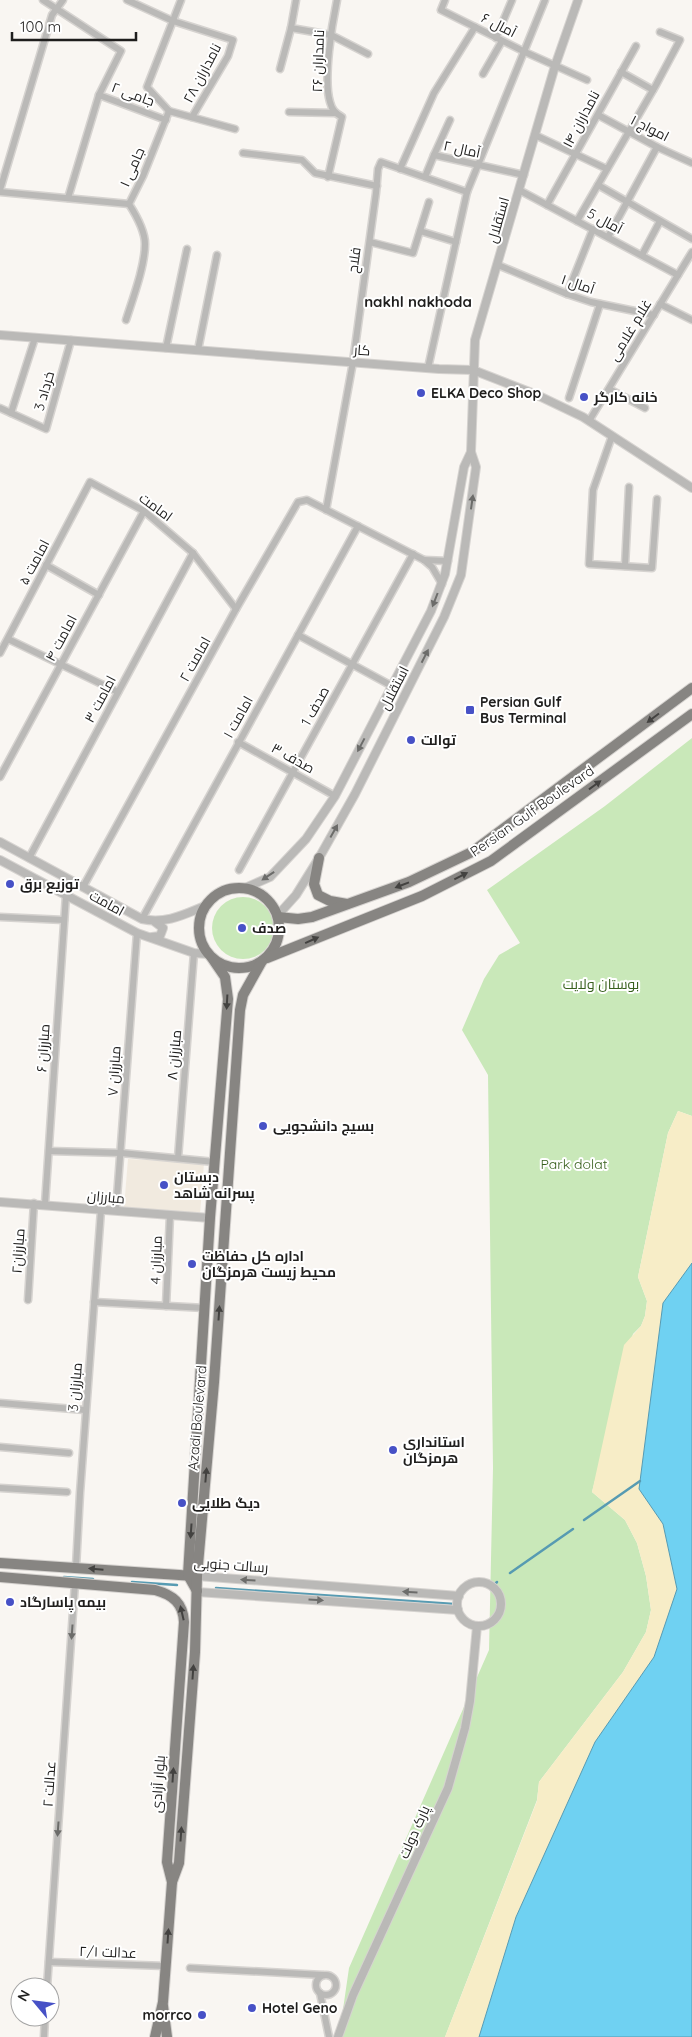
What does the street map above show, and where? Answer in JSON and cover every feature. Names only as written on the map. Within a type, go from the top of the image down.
[{"type":"main road","name":"Persian Gulf Boulevard","points":[[278,916],[298,919],[312,917],[409,882],[472,852],[692,688]]},
{"type":"main road","name":"Persian Gulf Boulevard","points":[[264,960],[422,896],[491,861],[692,714]]},
{"type":"main road","points":[[319,858],[314,884],[318,896],[323,899],[348,904]]},
{"type":"main road","points":[[245,888],[260,893],[267,899],[278,916],[280,928],[274,949],[264,960],[250,967],[236,969],[223,966],[210,956],[202,945],[199,930],[201,915],[205,906],[219,892],[245,888]]},
{"type":"main road","name":"Azadi Boulevard","points":[[192,1576],[204,1308],[228,994],[225,978],[210,956]]},
{"type":"main road","name":"Azadi Boulevard","points":[[192,1576],[214,1382],[240,1010],[243,995],[264,960]]},
{"type":"main road","name":"رسالت جنوبی","points":[[0,1563],[192,1576]]},
{"type":"main road","points":[[33,1580],[34,1565]]},
{"type":"main road","points":[[0,1578],[113,1586],[114,1571]]},
{"type":"main road","points":[[172,1882],[179,1863],[195,1652],[197,1592],[192,1576]]},
{"type":"main road","name":"بلوار آزادی","points":[[113,1586],[167,1593],[178,1602],[183,1613],[167,1862],[172,1882],[163,2002],[167,2037]]},
{"type":"main road","points":[[155,2037],[163,2002]]},
{"type":"street","points":[[43,0],[56,10]]},
{"type":"street","points":[[0,191],[52,15],[63,0]]},
{"type":"street","points":[[127,0],[173,21]]},
{"type":"street","points":[[181,0],[147,87],[169,111],[235,129]]},
{"type":"street","points":[[280,68],[291,28],[296,0]]},
{"type":"street","name":"نامداران ۲۶","points":[[328,176],[342,117],[334,113],[329,102],[331,35],[337,0]]},
{"type":"street","name":"آمال ۶","points":[[445,0],[441,10],[555,66]]},
{"type":"street","points":[[483,74],[499,39],[512,0]]},
{"type":"street","points":[[428,368],[467,192],[545,0]]},
{"type":"street","name":"استقلال","points":[[278,916],[296,895],[355,794],[440,626],[461,575],[476,467],[471,452],[475,340],[555,66],[578,0]]},
{"type":"street","name":"جامی ۲","points":[[56,10],[121,51],[99,95],[166,120]]},
{"type":"street","name":"نامداران ۲۸","points":[[173,21],[233,40],[228,56],[192,117]]},
{"type":"street","points":[[467,192],[400,169],[434,93],[475,27]]},
{"type":"street","points":[[291,28],[331,35],[368,54]]},
{"type":"street","points":[[577,221],[680,40],[660,32]]},
{"type":"street","name":"نامداران ۱۴","points":[[548,205],[636,46]]},
{"type":"street","points":[[555,66],[587,80]]},
{"type":"street","points":[[621,72],[653,90]]},
{"type":"street","points":[[68,198],[99,95]]},
{"type":"street","name":"جامی ۱","points":[[0,191],[129,204],[143,176],[169,111]]},
{"type":"street","points":[[288,112],[334,113]]},
{"type":"street","name":"امواج ۱","points":[[598,115],[657,147],[692,163]]},
{"type":"street","name":"آمال ۲","points":[[450,120],[434,156],[524,175]]},
{"type":"street","points":[[535,135],[607,169]]},
{"type":"street","points":[[608,237],[657,147]]},
{"type":"street","points":[[243,153],[302,160],[315,173],[377,186]]},
{"type":"street","points":[[425,177],[434,156]]},
{"type":"street","name":"فلاح","points":[[326,510],[353,362],[378,169],[381,162],[400,169]]},
{"type":"street","points":[[598,185],[692,239]]},
{"type":"street","name":"آمال 5","points":[[520,190],[678,275]]},
{"type":"street","points":[[370,242],[413,253],[429,202]]},
{"type":"street","points":[[126,320],[138,281],[146,243],[139,219],[129,204]]},
{"type":"street","points":[[642,255],[660,221]]},
{"type":"street","points":[[567,294],[593,229]]},
{"type":"street","points":[[420,230],[456,242]]},
{"type":"street","points":[[166,348],[187,250]]},
{"type":"street","points":[[198,350],[217,255]]},
{"type":"street","name":"غلام غلامی","points":[[589,421],[691,255]]},
{"type":"street","name":"آمال ۱","points":[[498,265],[567,294],[600,304],[654,314]]},
{"type":"street","points":[[569,398],[600,304]]},
{"type":"street","points":[[660,304],[692,320]]},
{"type":"street","name":"کار","points":[[0,335],[473,370],[537,395],[589,421],[692,488]]},
{"type":"street","points":[[11,413],[35,338]]},
{"type":"street","name":"خرداد 3","points":[[0,408],[46,429],[71,340]]},
{"type":"street","points":[[609,389],[645,408]]},
{"type":"street","points":[[612,436],[593,490],[589,564],[652,568],[656,499]]},
{"type":"street","name":"استقلال","points":[[245,888],[270,877],[306,838],[335,796],[431,611],[442,584],[448,561],[464,467],[471,452]]},
{"type":"street","name":"امامت","points":[[90,482],[144,511],[193,553],[236,609]]},
{"type":"street","name":"امامت ۵","points":[[0,653],[90,482]]},
{"type":"street","points":[[625,566],[629,486]]},
{"type":"street","name":"امامت ۲","points":[[83,887],[236,609],[298,502],[307,500],[424,560]]},
{"type":"street","name":"امامت ۴","points":[[0,778],[144,511]]},
{"type":"street","name":"امامت ۱","points":[[142,919],[358,526]]},
{"type":"street","name":"امامت ۳","points":[[28,858],[193,553]]},
{"type":"street","name":"صدف 1","points":[[239,870],[413,554]]},
{"type":"street","points":[[424,560],[448,561]]},
{"type":"street","points":[[424,560],[432,567],[442,584]]},
{"type":"street","points":[[46,565],[99,595]]},
{"type":"street","points":[[298,635],[392,686]]},
{"type":"street","points":[[8,639],[118,692]]},
{"type":"street","name":"صدف ۳","points":[[238,742],[335,796]]},
{"type":"street","name":"امامت","points":[[0,842],[142,919],[154,922],[170,920],[205,906]]},
{"type":"street","name":"امامت","points":[[0,860],[137,933],[194,953],[210,956]]},
{"type":"street","name":"مبارزان ۶","points":[[45,1204],[66,895]]},
{"type":"street","points":[[0,917],[64,920]]},
{"type":"street","points":[[147,937],[160,936],[163,932],[164,928],[154,922]]},
{"type":"street","name":"مبارزان ۷","points":[[116,1210],[137,933]]},
{"type":"street","name":"مبارزان ۸","points":[[178,1158],[194,953]]},
{"type":"street","points":[[49,1151],[121,1153],[215,1162]]},
{"type":"street","name":"مبارزان","points":[[0,1202],[210,1218]]},
{"type":"street","name":"مبارزان۲","points":[[28,1300],[34,1204]]},
{"type":"street","name":"مبارزان 3","points":[[76,1567],[85,1410],[101,1210]]},
{"type":"street","name":"مبارزان 4","points":[[166,1306],[170,1215]]},
{"type":"street","points":[[94,1302],[204,1308]]},
{"type":"street","points":[[0,1403],[85,1410]]},
{"type":"street","points":[[0,1447],[69,1453]]},
{"type":"street","points":[[0,1488],[67,1492]]},
{"type":"street","name":"رسالت جنوبی","points":[[192,1576],[459,1596]]},
{"type":"street","points":[[483,1582],[496,1589],[500,1596],[501,1611],[492,1623],[477,1626],[465,1621],[458,1610],[459,1596],[468,1585],[483,1582]]},
{"type":"street","name":"عدالت ۲","points":[[48,1977],[75,1583]]},
{"type":"street","points":[[197,1592],[458,1610]]},
{"type":"street","name":"پارک دولت","points":[[338,2037],[353,1995],[448,1788],[465,1728],[470,1701],[477,1626]]},
{"type":"street","name":"عدالت ۲/۱","points":[[49,1962],[166,1966]]},
{"type":"street","points":[[190,1968],[332,1977],[335,1986],[330,1993],[320,1993]]},
{"type":"street","points":[[322,1975],[316,1985],[320,1993],[329,2037]]},
{"type":"shaded area","name":"دبستان پسرانه شاهد","points":[[128,1159],[204,1163],[200,1214],[124,1208]]},
{"type":"green space","name":"Park dolat","points":[[692,738],[692,1116],[678,1111],[668,1133],[638,1277],[647,1301],[645,1316],[641,1326],[633,1334],[592,1492],[625,1520],[637,1543],[646,1576],[651,1610],[646,1632],[623,1672],[539,1782],[537,1800],[445,2037],[339,2037],[349,1968],[489,1650],[493,1468],[488,1075],[462,1030],[484,979],[499,955],[520,943],[487,890],[605,806]]},
{"type":"green space","points":[[243,897],[260,902],[265,906],[269,911],[274,928],[269,945],[265,950],[260,954],[243,959],[226,954],[221,950],[217,945],[212,928],[217,911],[221,906],[226,902]]},
{"type":"sand","points":[[678,1111],[692,1116],[692,1263],[663,1303],[639,1489],[663,1524],[677,1589],[654,1657],[595,1742],[516,1917],[479,2037],[445,2037],[537,1801],[539,1782],[623,1672],[646,1632],[651,1610],[646,1576],[637,1543],[625,1520],[592,1492],[624,1345],[641,1326],[645,1316],[647,1301],[638,1277],[668,1133]]},
{"type":"water","points":[[692,1263],[692,2037],[479,2037],[516,1917],[595,1742],[654,1657],[677,1589],[663,1524],[639,1489],[663,1303]]},
{"type":"waterway","points":[[584,1520],[640,1481]]},
{"type":"waterway","points":[[510,1573],[573,1529]]},
{"type":"waterway","points":[[64,1577],[93,1579]]},
{"type":"waterway","points":[[132,1582],[177,1585]]},
{"type":"waterway","points":[[216,1588],[454,1604]]},
{"type":"place","name":"ELKA Deco Shop","points":[[421,393]]},
{"type":"place","name":"خانه کارگر","points":[[584,397]]},
{"type":"place","name":"Persian Gulf Bus Terminal","points":[[470,710]]},
{"type":"place","name":"توالت","points":[[411,740]]},
{"type":"place","name":"توزیع برق","points":[[10,884]]},
{"type":"place","name":"صدف","points":[[242,928]]},
{"type":"place","name":"بسیج دانشجویی","points":[[263,1126]]},
{"type":"place","name":"دبستان پسرانه شاهد","points":[[164,1185]]},
{"type":"place","name":"اداره کل حفاظت محیط زیست هرمزگان","points":[[192,1264]]},
{"type":"place","name":"استانداری هرمزگان","points":[[393,1450]]},
{"type":"place","name":"دیگ طلایی","points":[[182,1503]]},
{"type":"place","name":"بیمه پاسارگاد","points":[[10,1602]]},
{"type":"place","name":"Hotel Geno","points":[[252,2008]]},
{"type":"place","name":"morrco","points":[[202,2015]]},
{"type":"district","name":"nakhl nakhoda","points":[[418,301]]},
{"type":"park label","name":"بوستان ولایت","points":[[601,984]]}]
